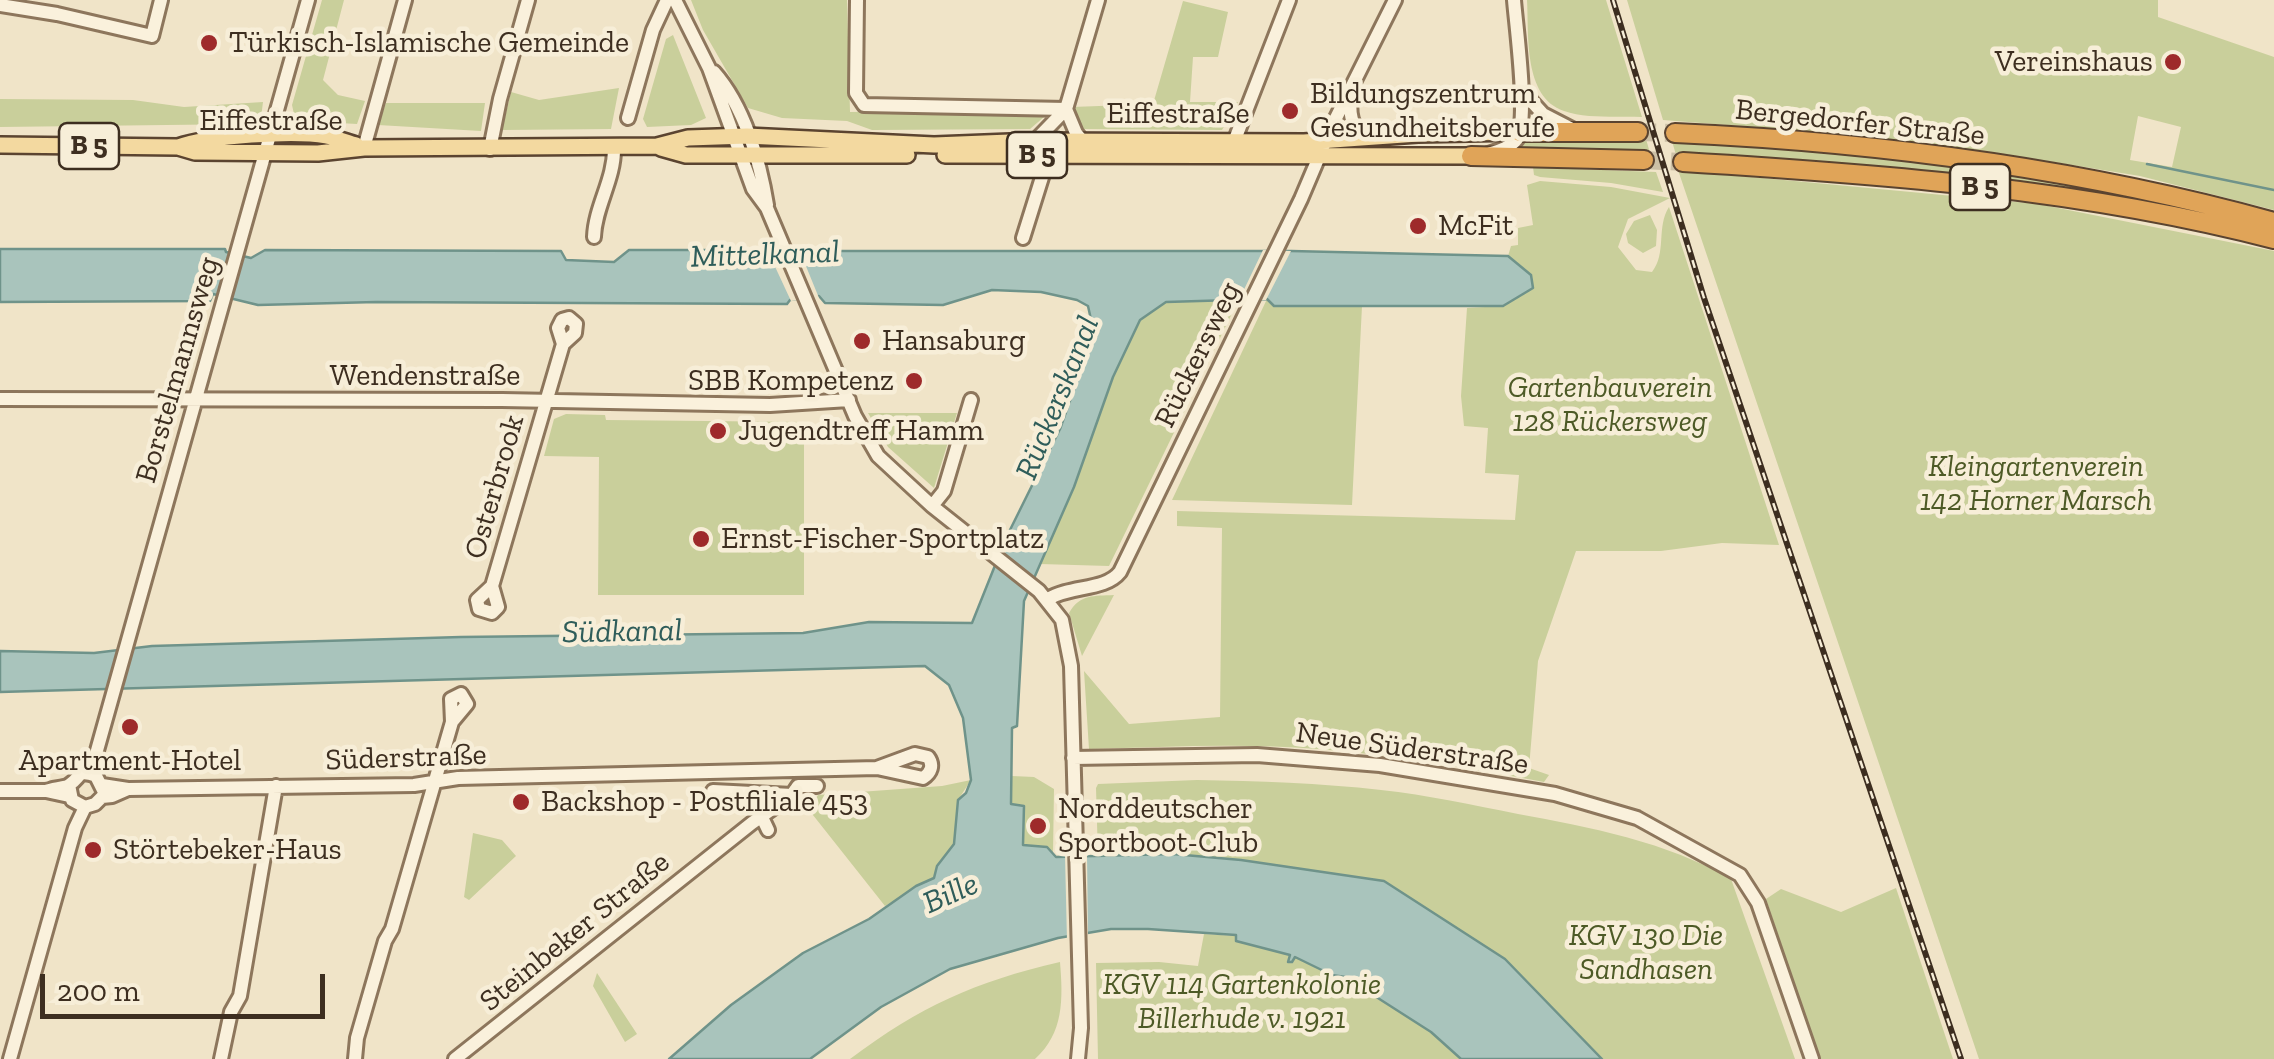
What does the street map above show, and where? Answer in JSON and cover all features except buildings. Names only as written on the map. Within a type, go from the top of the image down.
[{"type":"highway","name":"B 5","points":[[1520,132],[1638,132]]},
{"type":"highway","name":"Bergedorfer Straße","points":[[1675,133],[1796,140],[1952,158],[2110,184],[2274,222]]},
{"type":"highway","name":"B 5","points":[[1471,156],[1644,160]]},
{"type":"highway","name":"Bergedorfer Straße","points":[[1683,162],[1945,182],[2110,205],[2274,238]]},
{"type":"main road","name":"Eiffestraße","points":[[656,146],[686,155],[1104,155],[1323,149],[1368,138],[1520,132]]},
{"type":"main road","name":"Eiffestraße","points":[[0,145],[178,146],[195,152],[269,144],[318,153],[364,148],[614,148],[740,136],[934,146],[1234,142],[1471,156]]},
{"type":"street","points":[[0,5],[152,36],[162,0]]},
{"type":"street","name":"Borstelmannsweg","points":[[96,783],[96,754],[113,690],[308,0]]},
{"type":"street","points":[[364,148],[405,0]]},
{"type":"street","points":[[490,149],[528,0]]},
{"type":"street","points":[[628,118],[653,30],[671,0],[710,68],[731,94],[753,189],[767,208],[864,436],[878,456],[932,506],[1048,599],[1062,620],[1069,650],[1073,758],[1082,1028],[1078,1059]]},
{"type":"street","name":"Eiffestraße","points":[[857,0],[856,93],[860,102],[870,106],[1066,108]]},
{"type":"street","points":[[1035,142],[1066,108],[1098,0]]},
{"type":"street","points":[[1234,142],[1288,0]]},
{"type":"street","name":"Rückersweg","points":[[1048,599],[1070,588],[1108,583],[1120,572],[1395,0]]},
{"type":"street","points":[[1471,156],[1507,147],[1520,132],[1514,0]]},
{"type":"street","points":[[1352,87],[1350,118],[1368,138]]},
{"type":"street","points":[[1521,90],[1543,114],[1576,132]]},
{"type":"street","points":[[1066,108],[1082,142],[1104,155]]},
{"type":"street","points":[[594,237],[614,165],[614,148]]},
{"type":"street","points":[[1023,238],[1049,155]]},
{"type":"street","name":"Osterbrook","points":[[492,586],[563,344]]},
{"type":"street","name":"Wendenstraße","points":[[0,399],[770,405],[850,400]]},
{"type":"street","points":[[932,506],[944,490],[971,400]]},
{"type":"street","points":[[355,1059],[357,1038],[452,722]]},
{"type":"street","name":"Neue Süderstraße","points":[[1073,758],[1271,756],[1448,774],[1555,794],[1637,818],[1740,875],[1758,902],[1812,1059]]},
{"type":"street","name":"Süderstraße","points":[[75,798],[76,776],[96,783],[112,796],[128,789],[414,785],[458,778],[877,768]]},
{"type":"street","name":"Süderstraße","points":[[0,791],[46,791],[95,804],[96,783]]},
{"type":"street","points":[[222,1059],[232,1012],[240,996],[276,786]]},
{"type":"street","points":[[713,790],[796,790],[817,786]]},
{"type":"street","points":[[743,787],[764,824]]},
{"type":"street","name":"Steinbeker Straße","points":[[455,1059],[747,827],[764,824],[796,790]]},
{"type":"street","points":[[10,1059],[75,828],[75,798]]},
{"type":"green space","points":[[322,0],[344,0],[323,80],[338,95],[365,101],[357,124],[303,121],[294,114],[292,105]]},
{"type":"green space","points":[[691,0],[847,0],[850,112],[1052,110],[1030,129],[872,130],[847,121],[782,118],[748,108],[703,30]]},
{"type":"green space","points":[[1527,0],[1606,0],[1642,117],[1583,115],[1551,104],[1541,93],[1531,63]]},
{"type":"green space","points":[[1627,0],[2158,0],[2158,17],[2274,57],[2274,210],[2140,176],[1991,152],[1843,134],[1663,120]],"holes":[[[2138,116],[2181,127],[2172,167],[2130,160]]]},
{"type":"green space","points":[[1183,1],[1228,12],[1218,57],[1193,57],[1190,102],[1238,102],[1222,130],[1083,129],[1072,107],[1153,104]]},
{"type":"green space","points":[[673,35],[706,118],[691,125],[647,127],[643,119],[666,39]]},
{"type":"green space","points":[[619,88],[611,129],[502,130],[511,92],[539,100]]},
{"type":"green space","points":[[0,99],[133,100],[184,107],[263,102],[261,118],[250,124],[0,127]]},
{"type":"green space","points":[[386,103],[485,103],[481,131],[378,125]]},
{"type":"green space","points":[[1522,138],[1646,139],[1650,153],[1511,151]]},
{"type":"green space","points":[[1672,141],[1901,160],[2128,195],[2128,201],[1750,158],[1676,155]]},
{"type":"green space","points":[[1390,162],[1517,167],[1386,165]]},
{"type":"green space","points":[[1533,167],[1656,172],[1663,192],[1540,177],[1534,175]]},
{"type":"green space","name":"Kleingartenverein 142 Horner Marsch","points":[[1678,170],[2038,204],[2274,251],[2274,1059],[1979,1059]]},
{"type":"green space","name":"Gartenbauverein 128 Rückersweg","points":[[1540,181],[1611,187],[1670,198],[1628,219],[1618,247],[1636,270],[1652,272],[1657,265],[1669,207],[1779,545],[1722,543],[1661,551],[1576,551],[1538,661],[1529,768],[1549,775],[1544,782],[1431,762],[1318,749],[1089,749],[1084,671],[1129,724],[1220,717],[1222,528],[1177,526],[1177,511],[1515,520],[1519,475],[1485,473],[1488,428],[1464,426],[1461,396],[1467,308],[1503,306],[1531,275],[1508,256],[1511,246],[1518,245],[1518,228],[1533,225],[1527,185]]},
{"type":"green space","points":[[1650,215],[1657,230],[1656,246],[1643,253],[1628,243],[1626,234],[1634,221]]},
{"type":"green space","points":[[1239,299],[1109,566],[1040,564],[1074,487],[1113,377],[1140,320],[1166,302]]},
{"type":"green space","points":[[1267,299],[1275,306],[1362,306],[1352,505],[1172,500]]},
{"type":"green space","points":[[868,413],[957,413],[934,488],[888,447]]},
{"type":"green space","name":"Ernst-Fischer-Sportplatz","points":[[566,414],[605,415],[606,420],[804,422],[804,595],[598,595],[599,457],[544,456],[554,419]]},
{"type":"green space","points":[[1114,595],[1082,656],[1069,613],[1083,599]]},
{"type":"green space","name":"Norddeutscher Sportboot-Club","points":[[1012,776],[1034,777],[1054,789],[1053,855],[1023,845],[1024,806],[1011,804]]},
{"type":"green space","points":[[971,780],[958,800],[954,844],[937,866],[934,878],[885,906],[809,810],[818,795],[942,786]]},
{"type":"green space","name":"KGV 130 Die Sandhasen","points":[[1197,780],[1335,786],[1433,797],[1600,831],[1706,866],[1731,879],[1795,1059],[1602,1059],[1505,959],[1384,881],[1173,854],[1098,857],[1098,784]]},
{"type":"green space","points":[[473,833],[502,840],[516,856],[469,900],[464,897]]},
{"type":"green space","points":[[1896,888],[1953,1059],[1819,1059],[1766,899],[1781,889],[1841,912]]},
{"type":"green space","name":"KGV 114 Gartenkolonie Billerhude v. 1921","points":[[1204,934],[1237,936],[1237,941],[1291,955],[1288,961],[1295,957],[1339,976],[1402,1011],[1461,1059],[1098,1059],[1096,963],[1198,966]]},
{"type":"green space","name":"KGV 114 Gartenkolonie Billerhude v. 1921","points":[[1060,962],[1060,1015],[1052,1038],[1035,1059],[850,1059],[901,1024],[949,998]]},
{"type":"green space","points":[[597,973],[637,1034],[625,1042],[593,986]]},
{"type":"water","points":[[0,249],[225,249],[251,258],[265,250],[561,251],[566,260],[614,262],[629,250],[762,250],[772,260],[802,256],[806,251],[1291,251],[1508,256],[1531,275],[1533,288],[1503,306],[1274,306],[1267,299],[1166,302],[1140,320],[1113,377],[1074,487],[1024,601],[1017,726],[1012,728],[1011,804],[1024,806],[1023,845],[1047,847],[1056,857],[1173,854],[1384,881],[1505,959],[1602,1059],[1461,1059],[1431,1032],[1345,977],[1295,957],[1288,962],[1290,955],[1236,941],[1236,935],[1111,929],[1058,938],[950,969],[881,1007],[810,1059],[669,1059],[731,1005],[803,953],[869,919],[934,878],[937,866],[954,844],[958,800],[971,780],[963,718],[949,685],[925,666],[0,692],[0,651],[94,653],[152,646],[461,637],[803,633],[869,622],[972,623],[1006,538],[1060,429],[1094,333],[1088,306],[1077,300],[1041,292],[992,290],[943,305],[825,303],[819,296],[790,300],[787,304],[258,305],[213,294],[210,301],[0,302]]},
{"type":"pier","points":[[1263,250],[1291,251],[1266,300],[1239,300]]},
{"type":"pier","points":[[801,254],[819,298],[791,301],[771,258]]},
{"type":"pier","points":[[1087,854],[1088,938],[1067,941],[1065,855]]},
{"type":"waterway","points":[[2147,164],[2274,190]]},
{"type":"tunnel","points":[[1638,132],[1675,133]]},
{"type":"tunnel","points":[[1644,160],[1683,162]]},
{"type":"railway","points":[[1613,0],[1704,298],[1961,1059]]},
{"type":"place","name":"Türkisch-Islamische Gemeinde","points":[[209,43]]},
{"type":"place","name":"Vereinshaus","points":[[2173,62]]},
{"type":"place","name":"Bildungszentrum Gesundheitsberufe","points":[[1290,111]]},
{"type":"place","name":"McFit","points":[[1418,226]]},
{"type":"place","name":"Hansaburg","points":[[862,341]]},
{"type":"place","name":"SBB Kompetenz","points":[[914,381]]},
{"type":"place","name":"Jugendtreff Hamm","points":[[718,431]]},
{"type":"place","name":"Ernst-Fischer-Sportplatz","points":[[701,539]]},
{"type":"place","name":"Apartment-Hotel","points":[[130,727]]},
{"type":"place","name":"Backshop - Postfiliale 453","points":[[521,802]]},
{"type":"place","name":"Norddeutscher Sportboot-Club","points":[[1038,826]]},
{"type":"place","name":"Störtebeker-Haus","points":[[93,850]]},
{"type":"water label","name":"Mittelkanal","points":[[765,255]]},
{"type":"water label","name":"Rückerskanal","points":[[1058,398]]},
{"type":"water label","name":"Südkanal","points":[[622,632]]},
{"type":"water label","name":"Bille","points":[[951,894]]}]
